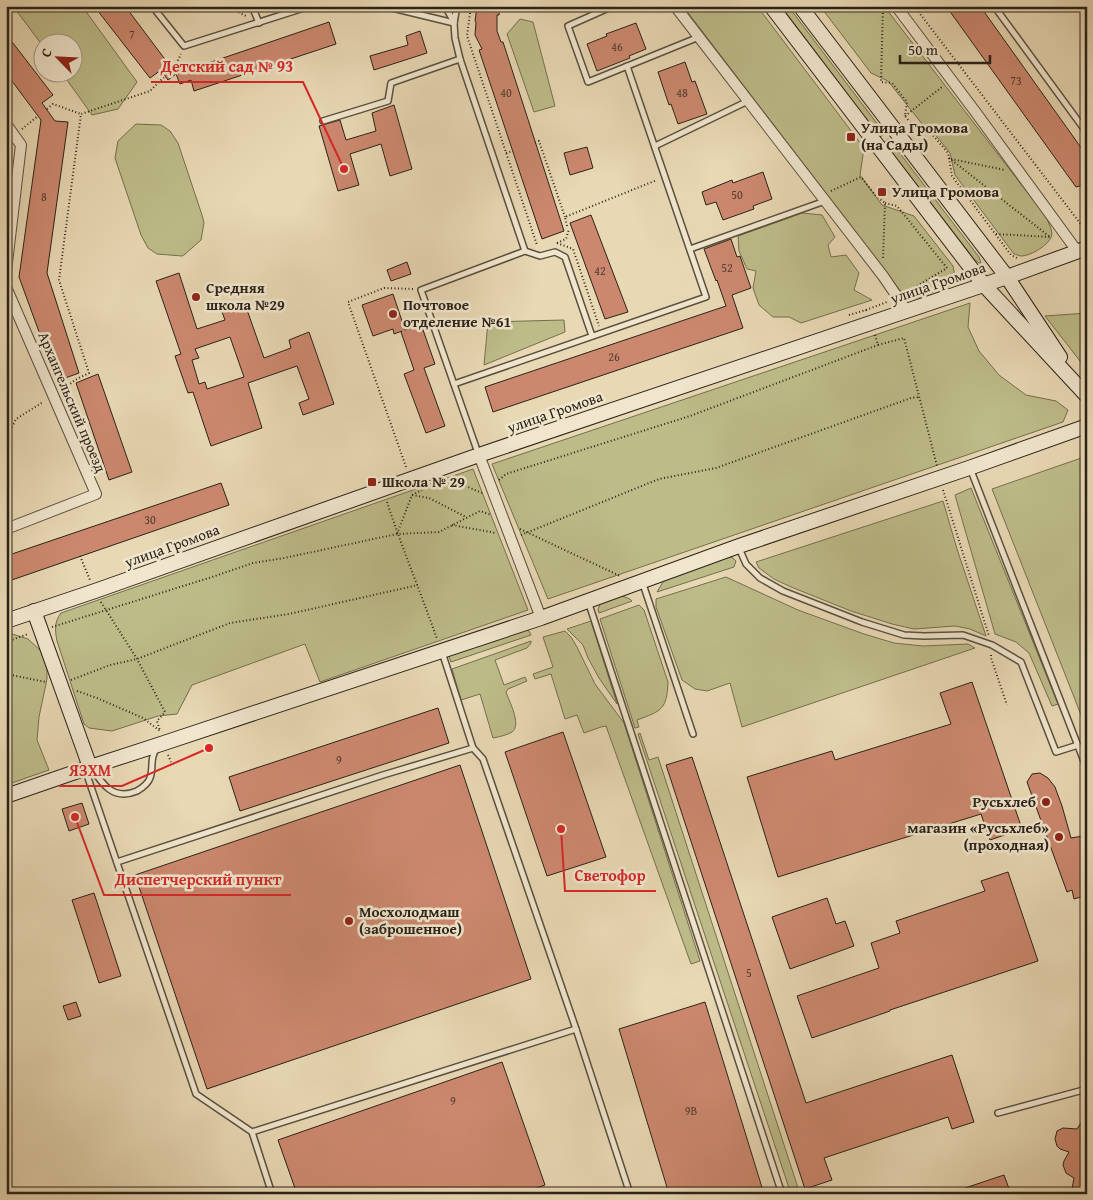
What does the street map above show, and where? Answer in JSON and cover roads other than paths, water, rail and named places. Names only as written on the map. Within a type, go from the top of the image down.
[{"type":"street","points":[[675,6],[883,276],[907,311]]},
{"type":"street","points":[[770,6],[984,285],[1085,394]]},
{"type":"street","points":[[800,6],[1007,277],[1085,394]]},
{"type":"street","points":[[896,6],[1020,173],[1082,249]]},
{"type":"street","points":[[6,124],[21,145],[6,271]]},
{"type":"street","name":"улица Громова","points":[[6,621],[479,455],[984,285],[1082,249]]},
{"type":"street","name":"Архангельский проезд","points":[[6,288],[96,494],[6,529]]},
{"type":"street","points":[[6,796],[161,740],[541,618],[738,546],[970,468],[1087,426]]},
{"type":"street","points":[[479,455],[541,618]]},
{"type":"street","points":[[34,611],[90,767]]},
{"type":"lane","points":[[152,6],[184,46],[310,6]]},
{"type":"lane","points":[[252,6],[259,23]]},
{"type":"lane","points":[[384,6],[454,23]]},
{"type":"lane","points":[[445,6],[454,23]]},
{"type":"lane","points":[[457,6],[454,23],[460,59],[526,251]]},
{"type":"lane","points":[[613,6],[568,26],[588,82],[699,37]]},
{"type":"lane","points":[[994,6],[1087,132]]},
{"type":"lane","points":[[323,120],[388,101],[391,82],[460,59]]},
{"type":"lane","points":[[454,384],[706,296],[627,66]]},
{"type":"lane","points":[[654,146],[748,101]]},
{"type":"lane","points":[[690,249],[823,199]]},
{"type":"lane","points":[[479,455],[421,290],[526,251],[540,256],[555,252],[565,257],[592,336]]},
{"type":"lane","points":[[970,468],[1087,769]]},
{"type":"lane","points":[[738,546],[746,564],[760,578],[783,591],[862,622],[904,635],[964,635],[992,645],[1021,662],[1056,752],[1078,745]]},
{"type":"lane","points":[[638,582],[693,734]]},
{"type":"lane","points":[[588,600],[782,1194]]},
{"type":"lane","points":[[441,650],[473,748],[483,759],[576,1029],[630,1194]]},
{"type":"lane","points":[[90,767],[101,782],[112,791],[126,794],[132,793],[139,790],[150,778],[153,753],[161,740]]},
{"type":"lane","points":[[117,862],[383,774],[473,748]]},
{"type":"lane","points":[[90,767],[88,778],[196,1094],[252,1132],[272,1194]]},
{"type":"lane","points":[[252,1132],[576,1029]]},
{"type":"lane","points":[[998,1114],[1087,1089]]},
{"type":"place","name":"Улица Громова (на Сады)","points":[[851,137]]},
{"type":"place","name":"Детский сад № 93","points":[[344,169]]},
{"type":"place","name":"Улица Громова","points":[[882,192]]},
{"type":"place","name":"Средняя школа №29","points":[[196,297]]},
{"type":"place","name":"Почтовое отделение №61","points":[[393,314]]},
{"type":"place","name":"Школа № 29","points":[[372,482]]},
{"type":"place","name":"ЯЗХМ","points":[[209,748]]},
{"type":"place","name":"Русьхлеб","points":[[1046,802]]},
{"type":"place","name":"Диспетчерский пункт","points":[[75,817]]},
{"type":"place","name":"Светофор","points":[[561,829]]},
{"type":"place","name":"магазин «Русьхлеб» (проходная)","points":[[1059,837]]},
{"type":"place","name":"Мосхолодмаш (заброшенное)","points":[[349,921]]}]
